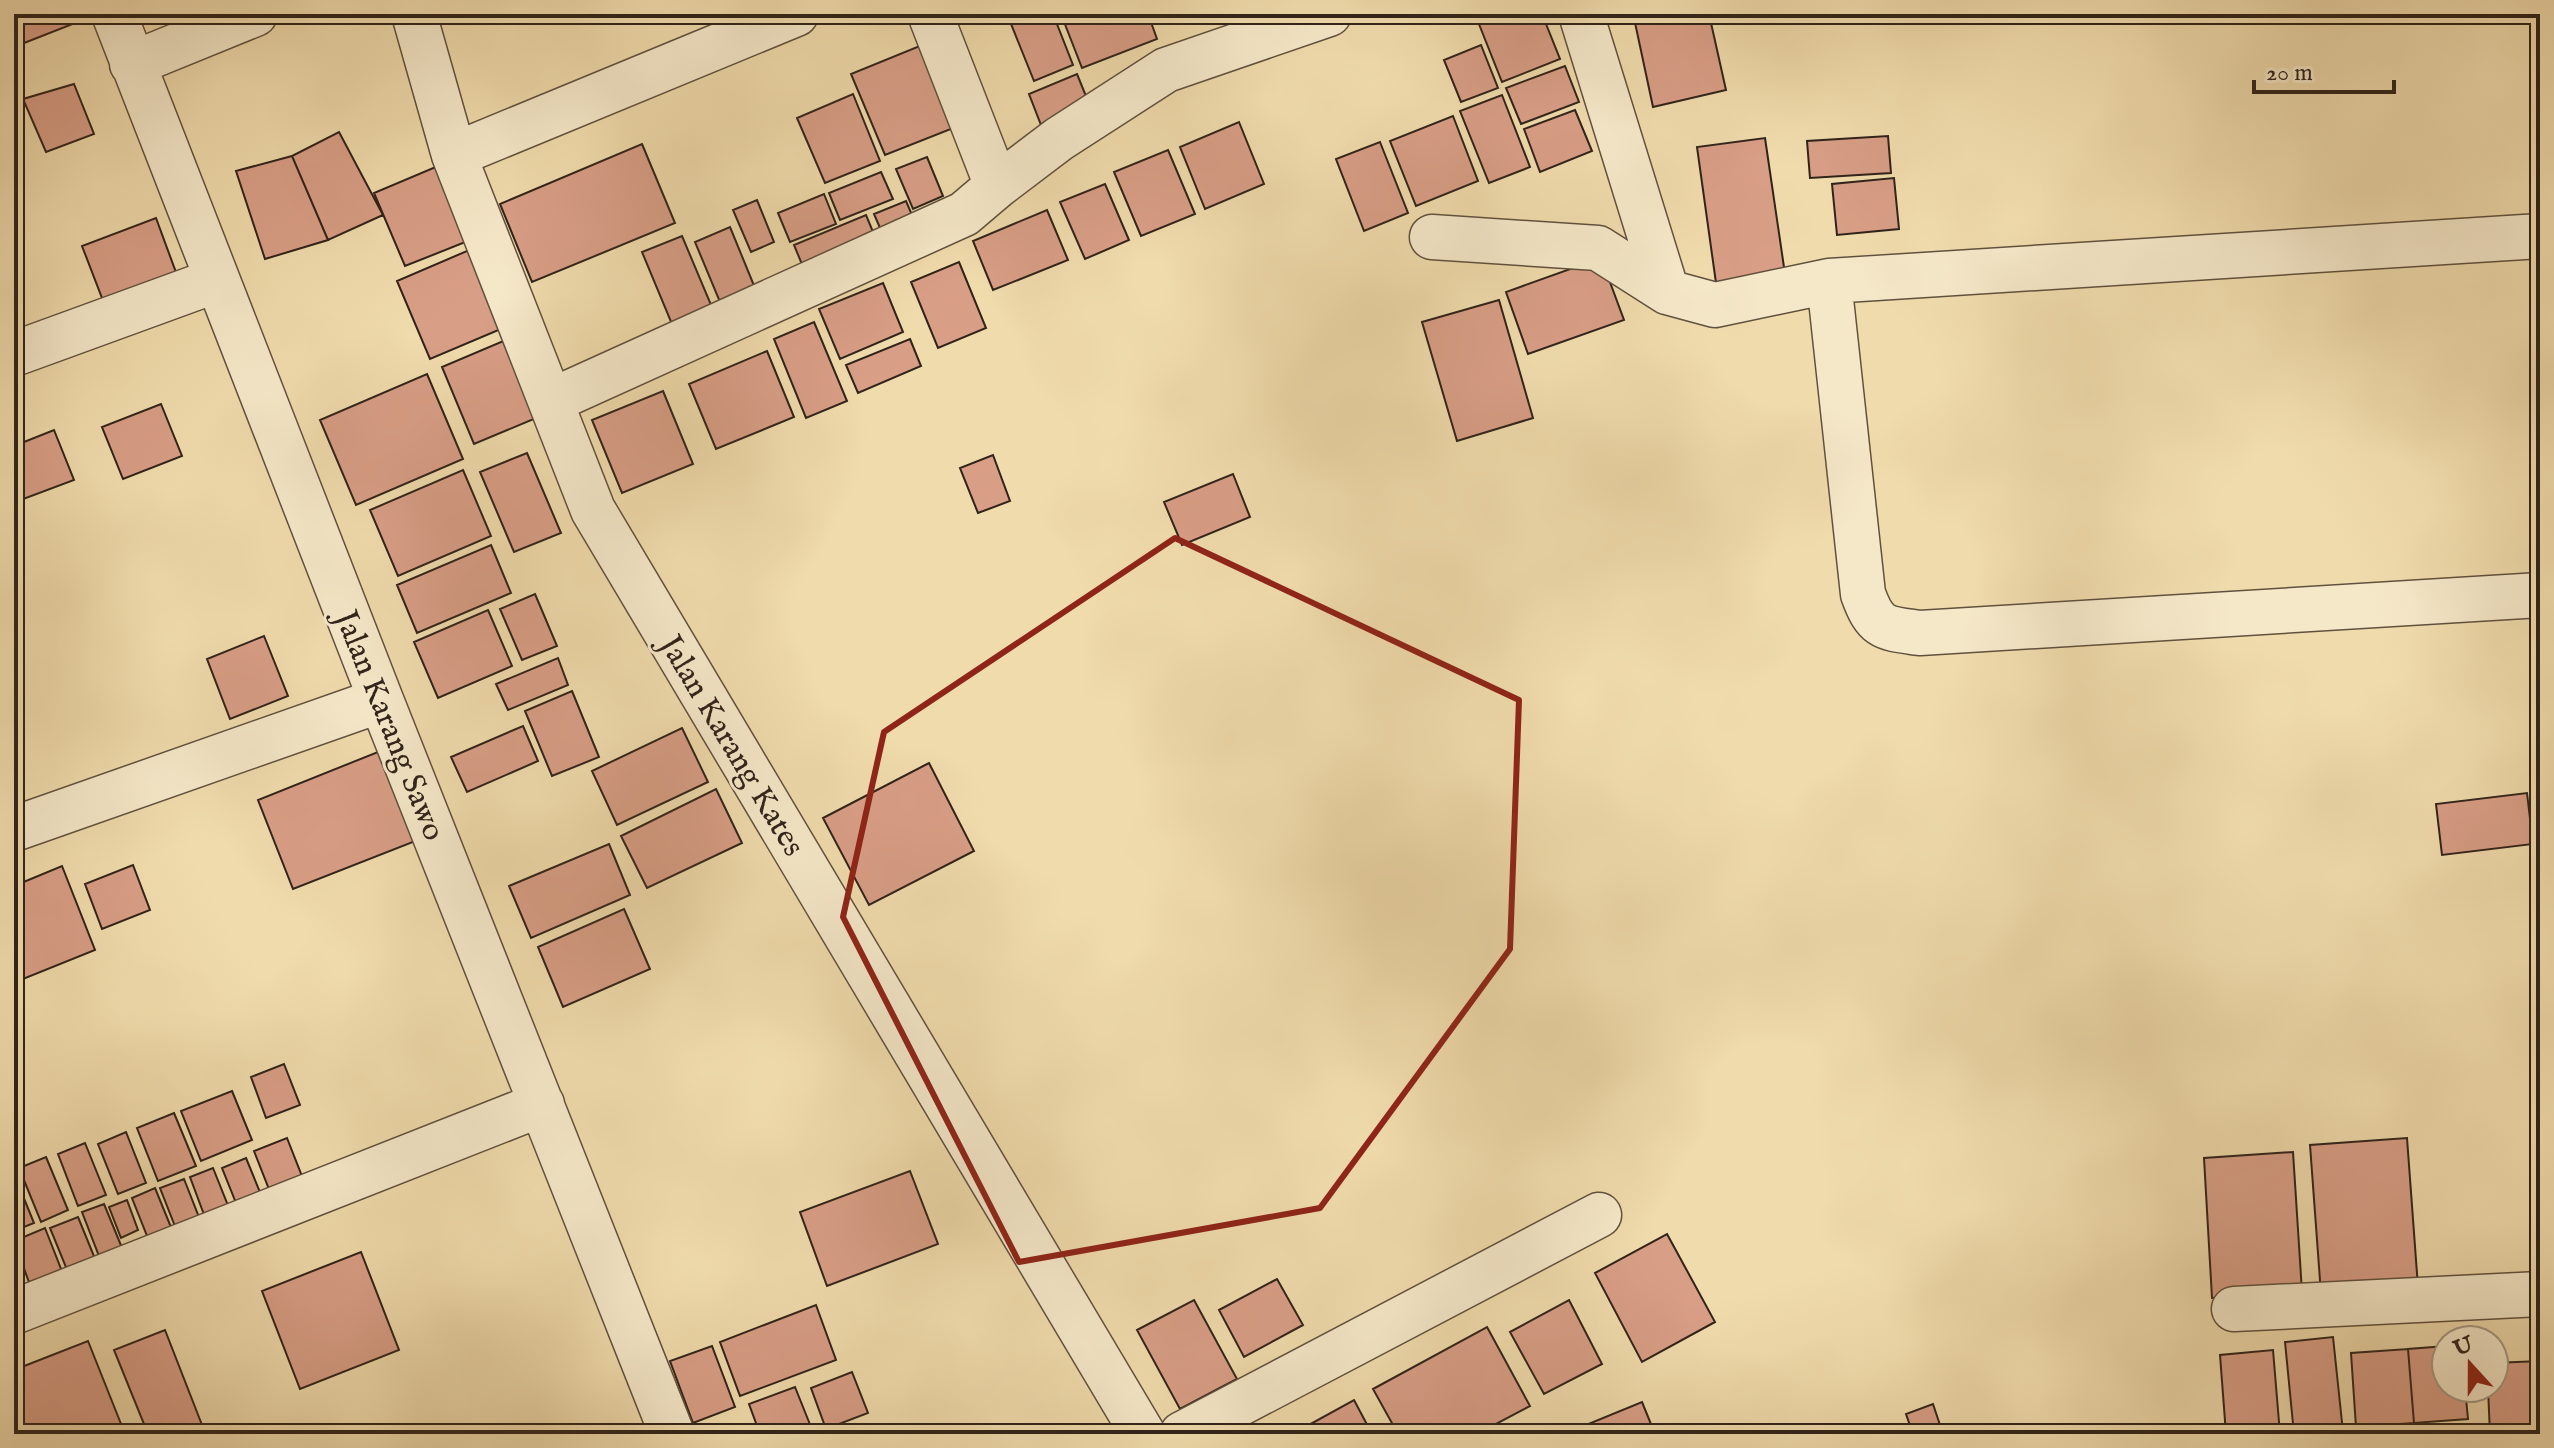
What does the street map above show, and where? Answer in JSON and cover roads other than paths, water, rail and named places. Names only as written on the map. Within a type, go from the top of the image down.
[{"type":"street","name":"Jalan Karang Sawo","points":[[114,14],[542,1104],[667,1433]]},
{"type":"street","points":[[132,64],[255,14]]},
{"type":"street","name":"Jalan Karang Kates","points":[[414,14],[454,155],[593,510],[1143,1434]]},
{"type":"street","points":[[454,155],[796,14]]},
{"type":"street","points":[[930,14],[997,186]]},
{"type":"street","points":[[551,401],[964,214],[1059,139],[1166,70],[1329,14]]},
{"type":"street","points":[[1581,14],[1667,292]]},
{"type":"street","points":[[1432,237],[1598,248],[1667,292],[1715,305],[1829,281],[2540,236]]},
{"type":"street","points":[[14,354],[217,280]]},
{"type":"street","points":[[1829,281],[1863,594],[1870,614],[1886,628],[1920,633],[2540,595]]},
{"type":"street","points":[[14,829],[381,700]]},
{"type":"street","points":[[14,1312],[542,1104]]},
{"type":"street","points":[[1182,1434],[1599,1215]]},
{"type":"street","points":[[2234,1309],[2540,1294]]}]
